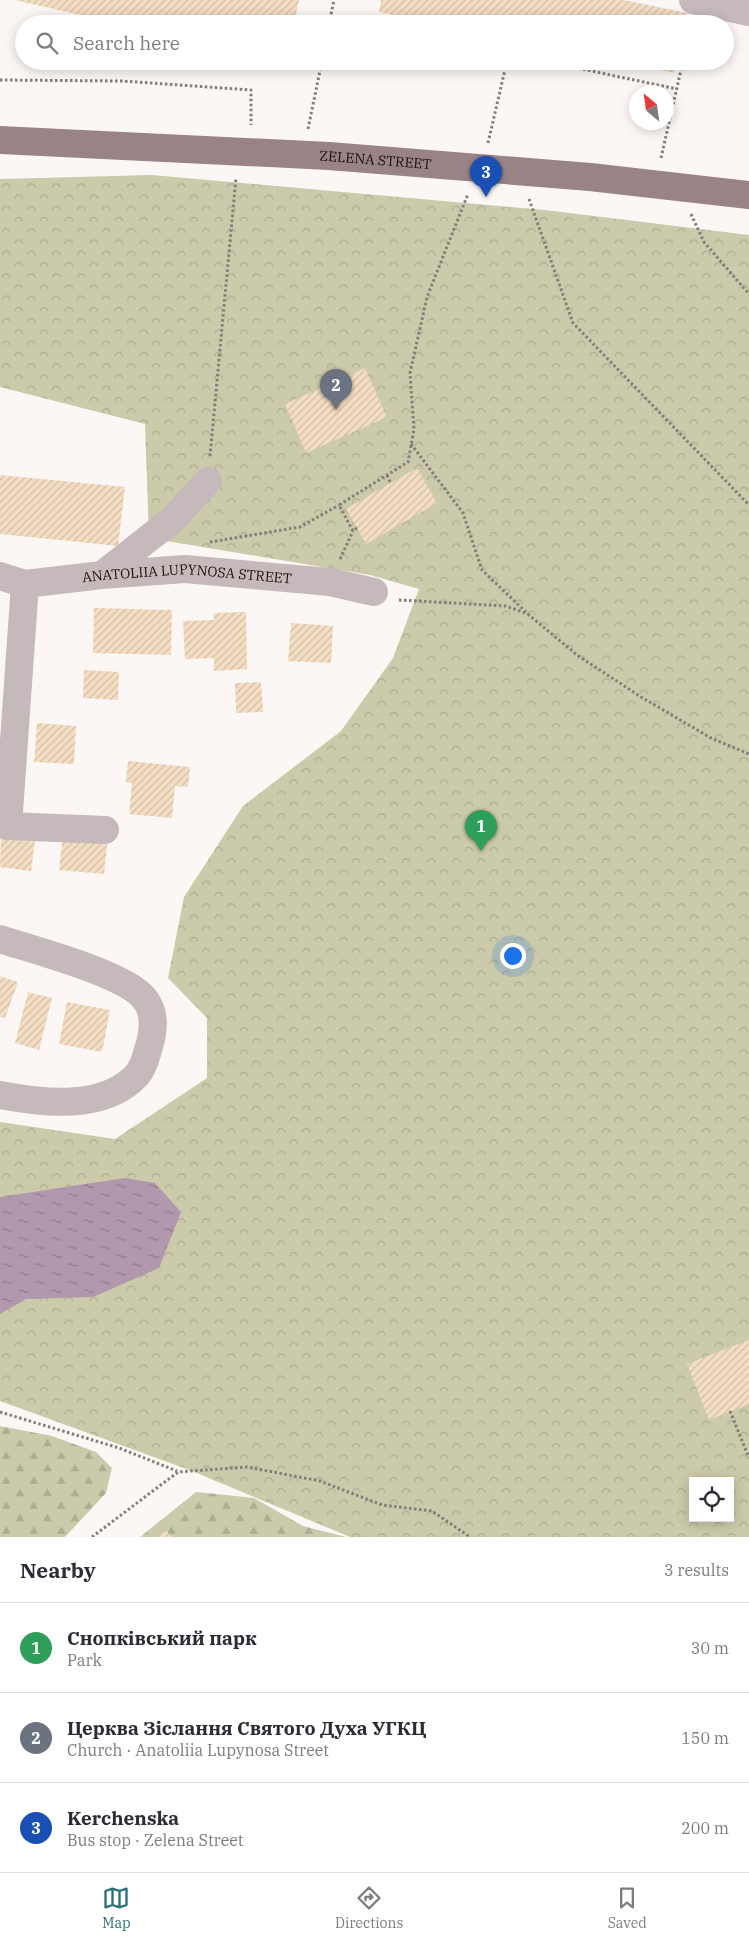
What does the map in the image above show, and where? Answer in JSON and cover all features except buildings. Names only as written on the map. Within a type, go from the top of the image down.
[{"type":"main road","name":"ZELENA STREET","points":[[0,140],[329,156],[590,178],[749,195]]},
{"type":"street","points":[[695,0],[749,12]]},
{"type":"street","points":[[102,575],[172,520],[208,481]]},
{"type":"street","name":"ANATOLIIA LUPYNOSA STREET","points":[[0,576],[26,584],[102,575],[185,569],[330,582],[374,592]]},
{"type":"street","points":[[26,584],[4,825],[105,830]]},
{"type":"street","points":[[0,939],[86,967],[118,981],[142,996],[152,1010],[153,1034],[145,1059],[137,1074],[113,1091],[84,1100],[59,1103],[0,1095]]},
{"type":"path","points":[[331,15],[334,0]]},
{"type":"path","points":[[307,133],[320,70]]},
{"type":"path","points":[[488,146],[505,70]]},
{"type":"path","points":[[587,70],[677,89]]},
{"type":"path","points":[[660,163],[681,70]]},
{"type":"path","points":[[0,80],[122,81],[251,90],[251,129]]},
{"type":"path","points":[[208,481],[237,172]]},
{"type":"path","points":[[526,190],[573,323],[749,505]]},
{"type":"path","points":[[209,542],[300,527],[408,462],[414,430],[410,373],[427,296],[468,196]]},
{"type":"path","points":[[690,208],[704,242],[749,294]]},
{"type":"path","points":[[411,444],[463,513],[482,570],[529,614],[577,655],[641,696],[711,738],[749,754]]},
{"type":"path","points":[[387,475],[391,484]]},
{"type":"path","points":[[339,505],[353,531],[358,528]]},
{"type":"path","points":[[374,592],[406,602],[506,606],[529,614]]},
{"type":"path","points":[[730,1411],[749,1458]]},
{"type":"path","points":[[0,1412],[119,1448],[178,1472],[247,1467],[320,1482],[382,1505],[432,1511],[470,1537]]},
{"type":"path","points":[[92,1537],[178,1472]]},
{"type":"green space","points":[[152,175],[545,210],[749,235],[749,1537],[350,1537],[192,1471],[0,1401],[0,1122],[115,1139],[207,1078],[207,1018],[168,978],[184,897],[243,806],[341,731],[393,658],[419,589],[370,575],[149,538],[145,424],[0,387],[0,179]]},
{"type":"green space","points":[[0,1426],[52,1436],[96,1452],[112,1468],[106,1493],[65,1537],[0,1537]]},
{"type":"green space","points":[[196,1492],[254,1498],[303,1526],[346,1537],[140,1537]]},
{"type":"water","points":[[125,1178],[155,1183],[181,1212],[159,1268],[93,1297],[26,1299],[0,1314],[0,1197]]},
{"type":"place","name":"Kerchenska","points":[[486,197]]},
{"type":"place","name":"Церква Зіслання Святого Духа УГКЦ","points":[[336,410]]},
{"type":"place","name":"Снопківський парк","points":[[481,851]]}]
